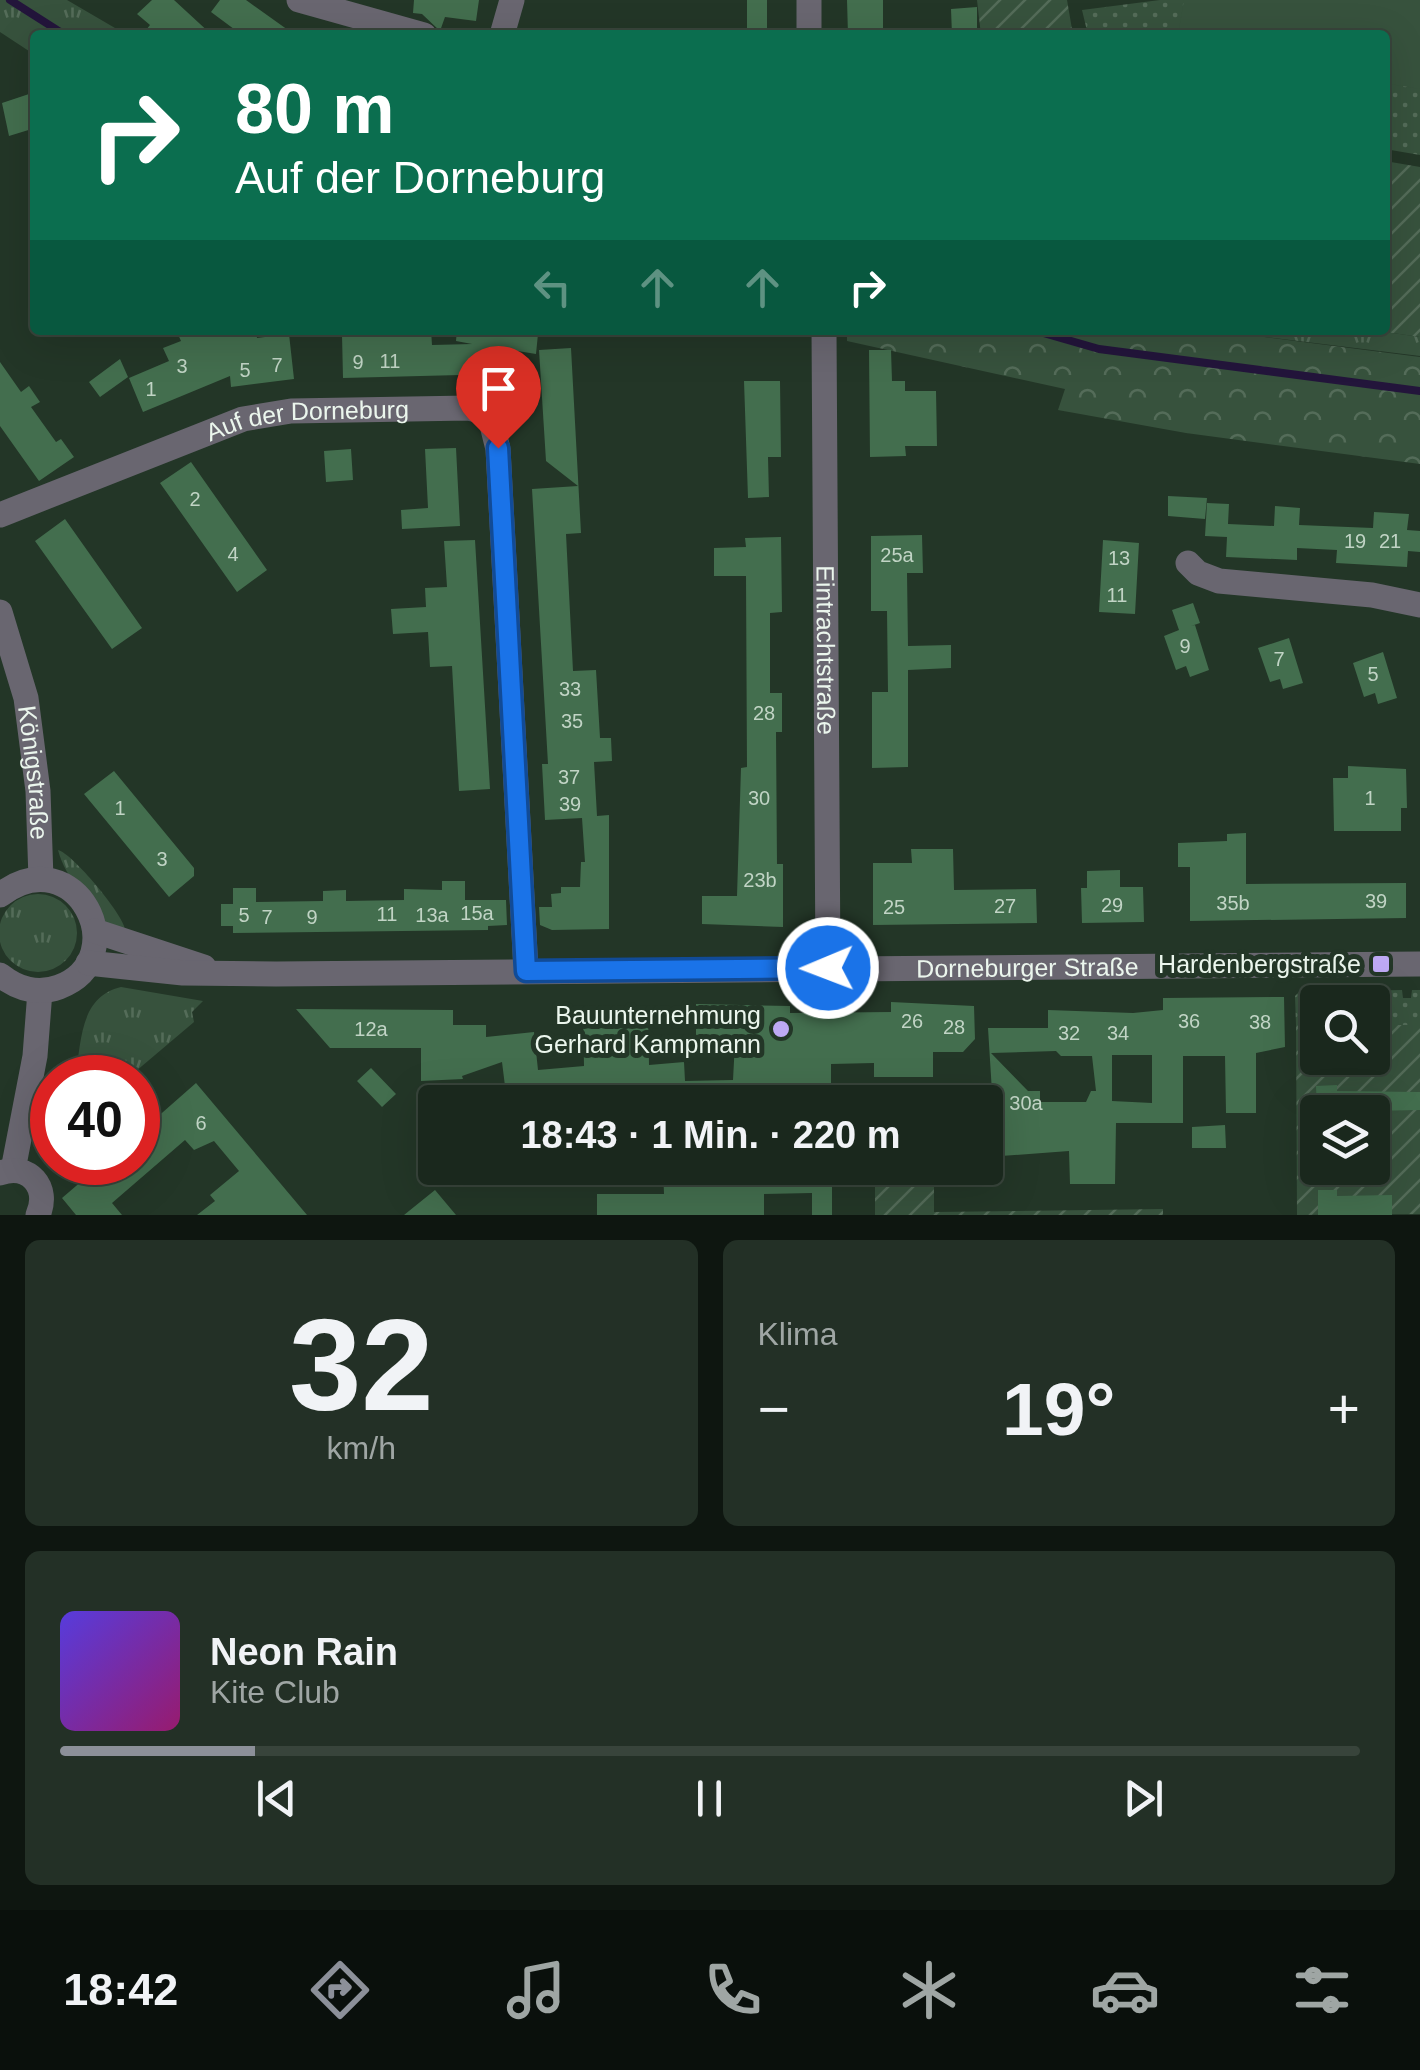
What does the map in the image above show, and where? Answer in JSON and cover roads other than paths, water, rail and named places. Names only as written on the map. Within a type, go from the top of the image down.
[{"type":"street","points":[[299,0],[406,30]]},
{"type":"street","points":[[503,30],[512,0]]},
{"type":"street","points":[[809,0],[809,30]]},
{"type":"street","name":"Eintrachtstraße","points":[[824,335],[828,968]]},
{"type":"street","name":"Auf der Dorneburg","points":[[0,515],[243,419],[291,412],[469,408],[488,413],[498,448],[526,971]]},
{"type":"street","points":[[1188,563],[1198,573],[1219,580],[1372,595],[1420,605]]},
{"type":"street","name":"Königstraße","points":[[0,612],[26,698],[38,791],[41,879]]},
{"type":"street","points":[[0,895],[26,880],[41,879],[78,895],[95,931],[88,962],[68,983],[40,991],[19,988],[0,976]]},
{"type":"street","name":"Dorneburger Straße","points":[[95,931],[214,971]]},
{"type":"street","name":"Dorneburger Straße","points":[[88,962],[153,971],[1420,964]]},
{"type":"street","points":[[38,1215],[42,1203],[40,1187],[29,1174],[6,1171],[35,1056],[40,991]]},
{"type":"waterway","points":[[10,0],[57,30]]},
{"type":"waterway","points":[[1050,335],[1099,349],[1420,391]]},
{"type":"place","name":"Hardenbergstraße","points":[[1381,964]]},
{"type":"place","name":"Bauunternehmung Gerhard Kampmann","points":[[781,1029]]}]
